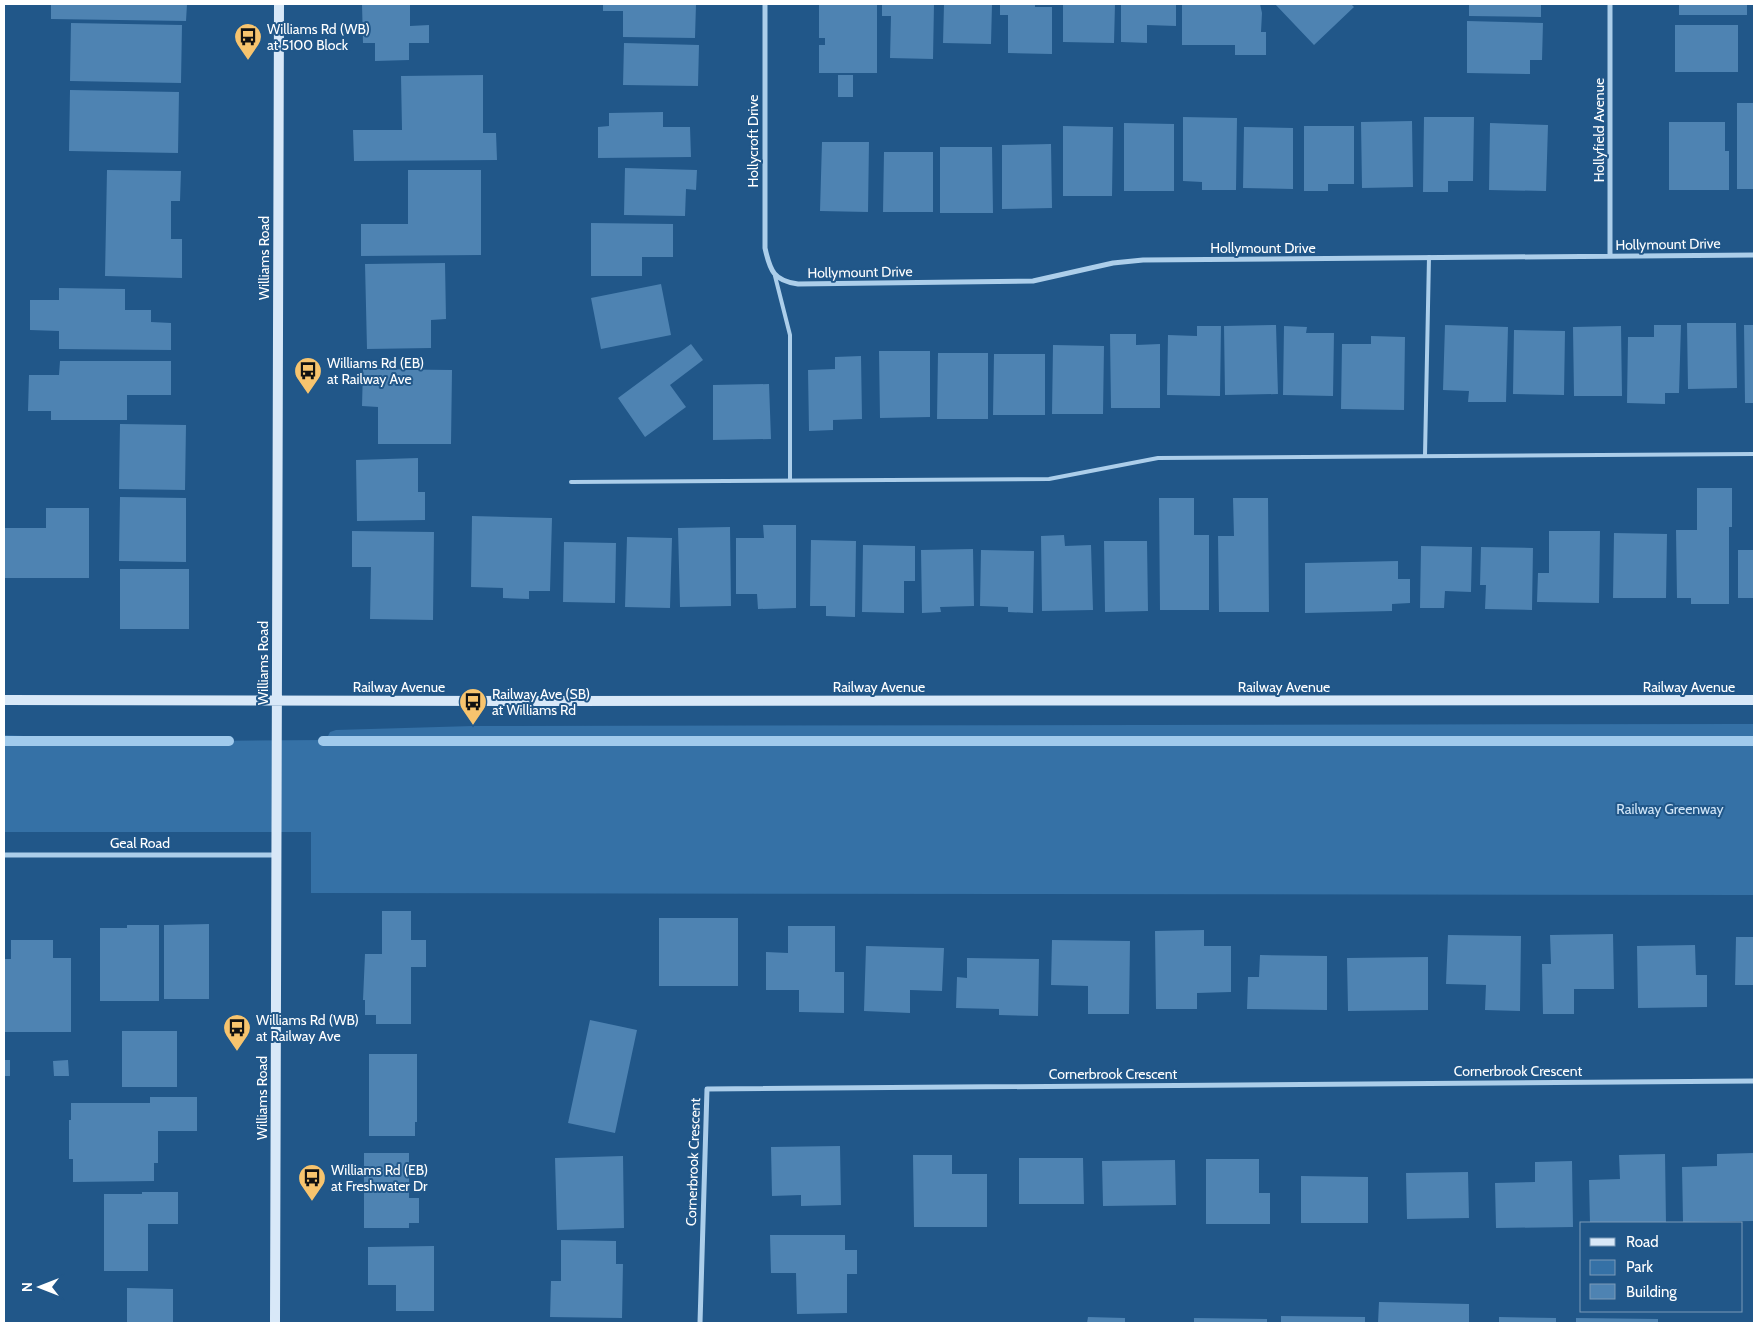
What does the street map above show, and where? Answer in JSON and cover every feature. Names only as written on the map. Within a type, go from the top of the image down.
[{"type":"main road","name":"Williams Road","points":[[275,1323],[279,4]]},
{"type":"main road","name":"Railway Avenue","points":[[4,700],[1754,700]]},
{"type":"street","name":"Hollycroft Drive","points":[[765,4],[765,248],[768,263],[775,276]]},
{"type":"street","name":"Hollyfield Avenue","points":[[1610,4],[1610,256]]},
{"type":"street","name":"Hollymount Drive","points":[[775,276],[787,283],[798,284],[1033,281],[1113,263],[1143,260],[1754,255]]},
{"type":"street","name":"Geal Road","points":[[4,856],[276,855]]},
{"type":"street","name":"Cornerbrook Crescent","points":[[700,1323],[707,1089],[1754,1081]]},
{"type":"lane","points":[[1425,455],[1429,258]]},
{"type":"lane","points":[[775,276],[790,335],[790,480]]},
{"type":"lane","points":[[571,482],[1049,479],[1158,458],[1754,454]]},
{"type":"green space","name":"Railway Greenway","points":[[1754,724],[1754,895],[311,893],[311,832],[4,832],[4,735],[208,741],[326,740],[330,732],[336,730],[473,726]]},
{"type":"building","points":[[51,4],[187,4],[186,21],[51,19]]},
{"type":"building","points":[[362,4],[410,4],[410,26],[429,25],[429,43],[409,43],[409,60],[375,61],[375,43],[363,43]]},
{"type":"building","points":[[603,4],[696,4],[695,38],[623,37],[623,11],[603,11]]},
{"type":"building","points":[[819,4],[877,4],[877,73],[819,73],[819,45],[825,45],[825,38],[819,38]]},
{"type":"building","points":[[882,4],[934,4],[933,59],[890,58],[891,16],[882,16]]},
{"type":"building","points":[[944,4],[992,4],[991,44],[943,43]]},
{"type":"building","points":[[1000,4],[1035,4],[1035,7],[1052,7],[1052,54],[1008,53],[1008,15],[1000,15]]},
{"type":"building","points":[[1063,4],[1115,4],[1114,43],[1063,42]]},
{"type":"building","points":[[1121,4],[1176,4],[1176,26],[1147,25],[1147,43],[1121,42]]},
{"type":"building","points":[[1182,4],[1260,4],[1262,13],[1261,32],[1266,32],[1266,55],[1235,55],[1235,45],[1182,45]]},
{"type":"building","points":[[1275,4],[1351,4],[1354,7],[1314,45]]},
{"type":"building","points":[[1469,4],[1541,4],[1541,17],[1469,16]]},
{"type":"building","points":[[1679,4],[1747,4],[1747,15],[1679,15]]},
{"type":"building","points":[[1467,21],[1543,23],[1542,60],[1530,60],[1530,74],[1467,73]]},
{"type":"building","points":[[71,23],[182,25],[181,83],[70,81]]},
{"type":"building","points":[[1675,25],[1738,25],[1738,72],[1675,72]]},
{"type":"building","points":[[624,43],[699,45],[698,86],[623,85]]},
{"type":"building","points":[[483,75],[483,133],[496,133],[497,160],[354,161],[353,130],[402,130],[401,76]]},
{"type":"building","points":[[838,75],[853,75],[853,97],[838,97]]},
{"type":"building","points":[[70,90],[179,92],[178,153],[69,151]]},
{"type":"building","points":[[1737,103],[1754,103],[1754,189],[1737,189]]},
{"type":"building","points":[[663,112],[663,127],[690,127],[691,157],[598,158],[598,127],[609,126],[609,113]]},
{"type":"building","points":[[1183,117],[1237,118],[1236,190],[1202,190],[1202,182],[1183,181]]},
{"type":"building","points":[[1424,117],[1474,117],[1473,181],[1448,181],[1448,192],[1423,192]]},
{"type":"building","points":[[1412,121],[1413,187],[1362,188],[1361,122]]},
{"type":"building","points":[[1669,122],[1725,122],[1725,151],[1729,151],[1729,190],[1669,190]]},
{"type":"building","points":[[1124,123],[1174,124],[1174,191],[1124,191]]},
{"type":"building","points":[[1490,123],[1548,125],[1546,191],[1489,190]]},
{"type":"building","points":[[1063,126],[1113,127],[1112,196],[1063,196]]},
{"type":"building","points":[[1304,126],[1354,126],[1354,184],[1328,184],[1328,191],[1304,191]]},
{"type":"building","points":[[1244,127],[1293,128],[1293,189],[1243,188]]},
{"type":"building","points":[[822,142],[869,142],[868,212],[820,211]]},
{"type":"building","points":[[1051,144],[1052,208],[1002,209],[1002,145]]},
{"type":"building","points":[[940,147],[992,147],[993,213],[940,213]]},
{"type":"building","points":[[884,152],[933,152],[933,212],[883,212]]},
{"type":"building","points":[[625,168],[697,170],[696,190],[686,189],[685,216],[624,215]]},
{"type":"building","points":[[107,170],[181,171],[180,201],[171,201],[171,239],[182,239],[182,278],[105,276]]},
{"type":"building","points":[[408,170],[481,170],[481,255],[361,256],[361,224],[408,224]]},
{"type":"building","points":[[591,223],[673,224],[673,257],[642,257],[642,276],[591,276]]},
{"type":"building","points":[[445,263],[446,319],[431,320],[431,348],[367,349],[365,264]]},
{"type":"building","points":[[661,284],[671,335],[601,349],[591,298]]},
{"type":"building","points":[[59,288],[125,289],[125,310],[151,310],[151,322],[171,323],[171,350],[59,349],[59,331],[30,330],[30,300],[59,300]]},
{"type":"building","points":[[1687,323],[1736,323],[1737,388],[1688,389]]},
{"type":"building","points":[[1276,325],[1278,394],[1225,395],[1224,326]]},
{"type":"building","points":[[1445,325],[1508,327],[1506,402],[1468,402],[1469,391],[1443,390]]},
{"type":"building","points":[[1654,325],[1681,325],[1679,393],[1665,393],[1665,404],[1627,403],[1628,337],[1654,337]]},
{"type":"building","points":[[1744,325],[1754,325],[1754,403],[1745,403]]},
{"type":"building","points":[[1197,326],[1221,326],[1220,396],[1167,395],[1168,335],[1197,336]]},
{"type":"building","points":[[1284,326],[1307,327],[1306,333],[1334,333],[1333,396],[1283,395]]},
{"type":"building","points":[[1621,326],[1622,396],[1574,396],[1573,327]]},
{"type":"building","points":[[1514,330],[1565,331],[1564,395],[1513,394]]},
{"type":"building","points":[[1110,334],[1136,334],[1136,345],[1160,344],[1160,408],[1111,408]]},
{"type":"building","points":[[1371,336],[1405,337],[1404,410],[1341,409],[1342,344],[1371,344]]},
{"type":"building","points":[[691,344],[703,360],[670,385],[686,407],[645,437],[618,398]]},
{"type":"building","points":[[1053,345],[1104,346],[1103,414],[1052,414]]},
{"type":"building","points":[[879,351],[930,351],[930,417],[880,418]]},
{"type":"building","points":[[938,353],[988,353],[988,419],[937,419]]},
{"type":"building","points":[[994,354],[1045,354],[1045,415],[993,415]]},
{"type":"building","points":[[861,356],[862,419],[833,420],[833,430],[809,431],[808,370],[835,369],[835,357]]},
{"type":"building","points":[[60,361],[171,361],[171,395],[127,395],[127,420],[51,420],[51,411],[28,411],[29,375],[59,375]]},
{"type":"building","points":[[363,369],[452,370],[451,444],[378,444],[378,407],[362,406]]},
{"type":"building","points":[[769,384],[771,439],[713,440],[713,385]]},
{"type":"building","points":[[120,424],[186,425],[185,490],[119,489]]},
{"type":"building","points":[[418,458],[418,492],[425,492],[425,520],[357,521],[356,460]]},
{"type":"building","points":[[1697,488],[1732,488],[1732,527],[1729,527],[1729,604],[1691,604],[1691,598],[1677,598],[1676,530],[1697,530]]},
{"type":"building","points":[[120,497],[186,498],[186,562],[119,561]]},
{"type":"building","points":[[1159,498],[1194,498],[1194,535],[1209,535],[1209,610],[1160,610]]},
{"type":"building","points":[[1233,498],[1268,498],[1269,612],[1219,612],[1218,536],[1234,536]]},
{"type":"building","points":[[46,508],[89,508],[89,578],[4,578],[4,528],[46,528]]},
{"type":"building","points":[[472,516],[552,518],[550,591],[529,591],[529,599],[503,598],[503,588],[471,587]]},
{"type":"building","points":[[763,525],[796,525],[796,608],[758,609],[757,594],[736,594],[736,538],[764,538]]},
{"type":"building","points":[[730,527],[731,606],[680,607],[678,528]]},
{"type":"building","points":[[352,531],[434,532],[433,620],[370,619],[371,567],[352,567]]},
{"type":"building","points":[[1549,531],[1600,531],[1599,603],[1537,602],[1538,573],[1549,573]]},
{"type":"building","points":[[1614,533],[1667,534],[1666,598],[1613,598]]},
{"type":"building","points":[[1064,535],[1065,546],[1091,545],[1093,610],[1042,611],[1041,536]]},
{"type":"building","points":[[627,537],[672,538],[670,608],[625,607]]},
{"type":"building","points":[[811,540],[856,541],[855,617],[826,616],[826,606],[810,606]]},
{"type":"building","points":[[1104,541],[1147,541],[1148,611],[1105,612]]},
{"type":"building","points":[[564,542],[616,543],[615,603],[563,602]]},
{"type":"building","points":[[863,545],[915,546],[915,581],[904,581],[904,613],[862,612]]},
{"type":"building","points":[[1421,546],[1472,547],[1471,592],[1445,591],[1444,608],[1420,608]]},
{"type":"building","points":[[1481,547],[1533,548],[1532,610],[1485,609],[1486,585],[1480,585]]},
{"type":"building","points":[[973,549],[974,606],[940,607],[941,612],[922,613],[921,550]]},
{"type":"building","points":[[981,550],[1034,551],[1033,613],[1008,612],[1008,607],[980,606]]},
{"type":"building","points":[[1738,550],[1754,550],[1754,598],[1738,598]]},
{"type":"building","points":[[1398,561],[1398,579],[1410,579],[1410,603],[1392,604],[1392,611],[1305,613],[1305,563]]},
{"type":"building","points":[[120,569],[189,569],[189,629],[120,629]]},
{"type":"building","points":[[382,911],[411,911],[411,940],[426,940],[426,967],[411,967],[411,1024],[376,1024],[376,1015],[365,1015],[365,1000],[363,1000],[365,954],[382,954]]},
{"type":"building","points":[[659,918],[738,918],[738,986],[659,986]]},
{"type":"building","points":[[209,924],[209,999],[164,999],[164,925]]},
{"type":"building","points":[[127,925],[159,925],[159,1001],[100,1001],[100,928],[127,928]]},
{"type":"building","points":[[788,926],[835,926],[835,972],[844,972],[844,1013],[799,1012],[799,990],[766,990],[766,952],[788,953]]},
{"type":"building","points":[[1204,930],[1204,946],[1231,946],[1231,992],[1197,993],[1197,1009],[1156,1009],[1155,931]]},
{"type":"building","points":[[1613,934],[1614,989],[1574,989],[1574,1014],[1543,1014],[1542,964],[1551,964],[1550,935]]},
{"type":"building","points":[[1448,935],[1521,936],[1520,1011],[1485,1010],[1486,985],[1446,984]]},
{"type":"building","points":[[1736,937],[1754,937],[1754,985],[1735,985]]},
{"type":"building","points":[[11,940],[53,940],[53,958],[71,958],[71,1032],[4,1032],[4,959],[11,959]]},
{"type":"building","points":[[1052,940],[1130,941],[1129,1014],[1088,1014],[1088,986],[1051,985]]},
{"type":"building","points":[[1695,945],[1696,975],[1707,975],[1707,1007],[1638,1008],[1637,946]]},
{"type":"building","points":[[866,946],[944,948],[942,991],[910,990],[910,1013],[864,1011]]},
{"type":"building","points":[[1260,955],[1327,956],[1327,1010],[1247,1009],[1248,977],[1259,977]]},
{"type":"building","points":[[1428,957],[1428,1010],[1348,1011],[1347,958]]},
{"type":"building","points":[[967,958],[1039,959],[1038,1016],[999,1015],[999,1009],[956,1008],[957,977],[967,978]]},
{"type":"building","points":[[590,1020],[637,1030],[615,1133],[568,1123]]},
{"type":"building","points":[[122,1031],[177,1031],[177,1087],[122,1087]]},
{"type":"building","points":[[369,1054],[417,1054],[417,1122],[415,1122],[415,1136],[369,1136]]},
{"type":"building","points":[[4,1060],[10,1060],[10,1076],[4,1076]]},
{"type":"building","points":[[68,1060],[69,1076],[54,1076],[53,1061]]},
{"type":"building","points":[[150,1097],[197,1097],[197,1131],[158,1131],[158,1163],[154,1163],[154,1181],[73,1182],[73,1159],[69,1159],[71,1103],[150,1103]]},
{"type":"building","points":[[840,1146],[841,1205],[801,1206],[801,1195],[772,1196],[771,1147]]},
{"type":"building","points":[[364,1153],[409,1153],[409,1198],[419,1198],[419,1223],[409,1223],[409,1228],[364,1228]]},
{"type":"building","points":[[1754,1153],[1754,1221],[1683,1222],[1682,1167],[1717,1166],[1717,1154]]},
{"type":"building","points":[[1665,1154],[1666,1222],[1590,1222],[1589,1180],[1620,1179],[1619,1155]]},
{"type":"building","points":[[913,1155],[952,1155],[952,1174],[987,1174],[987,1227],[914,1227]]},
{"type":"building","points":[[623,1156],[624,1228],[557,1230],[555,1158]]},
{"type":"building","points":[[1019,1158],[1083,1158],[1084,1204],[1019,1204]]},
{"type":"building","points":[[1206,1159],[1259,1159],[1259,1193],[1270,1193],[1270,1224],[1206,1224]]},
{"type":"building","points":[[1175,1160],[1176,1205],[1103,1206],[1102,1161]]},
{"type":"building","points":[[1572,1161],[1573,1227],[1496,1228],[1495,1183],[1535,1182],[1535,1162]]},
{"type":"building","points":[[1468,1172],[1469,1218],[1407,1219],[1406,1173]]},
{"type":"building","points":[[1301,1176],[1368,1177],[1368,1223],[1301,1223]]},
{"type":"building","points":[[142,1192],[178,1192],[178,1224],[148,1224],[148,1271],[104,1271],[104,1194],[142,1194]]},
{"type":"building","points":[[770,1235],[845,1235],[845,1250],[857,1250],[857,1274],[847,1274],[847,1313],[797,1314],[796,1273],[771,1273]]},
{"type":"building","points":[[561,1240],[616,1241],[616,1264],[623,1264],[622,1318],[550,1317],[551,1281],[561,1281]]},
{"type":"building","points":[[434,1246],[434,1311],[396,1311],[396,1285],[368,1285],[368,1247]]},
{"type":"building","points":[[127,1288],[173,1289],[173,1323],[127,1323]]},
{"type":"building","points":[[1379,1302],[1469,1304],[1469,1323],[1378,1323]]},
{"type":"building","points":[[1281,1316],[1365,1317],[1365,1323],[1281,1323]]},
{"type":"building","points":[[1088,1317],[1125,1318],[1125,1323],[1087,1323]]},
{"type":"building","points":[[1499,1317],[1556,1318],[1556,1323],[1499,1323]]},
{"type":"building","points":[[1194,1318],[1267,1319],[1267,1323],[1194,1323]]},
{"type":"building","points":[[1576,1318],[1658,1319],[1658,1323],[1576,1323]]},
{"type":"waterway","points":[[4,741],[229,741]]},
{"type":"waterway","points":[[323,741],[1754,741]]},
{"type":"place","name":"Williams Rd (WB) at 5100 Block","points":[[248,61]]},
{"type":"place","name":"Williams Rd (EB) at Railway Ave","points":[[308,395]]},
{"type":"place","name":"Railway Ave (SB) at Williams Rd","points":[[473,726]]},
{"type":"place","name":"Williams Rd (WB) at Railway Ave","points":[[237,1052]]},
{"type":"place","name":"Williams Rd (EB) at Freshwater Dr","points":[[312,1202]]}]
